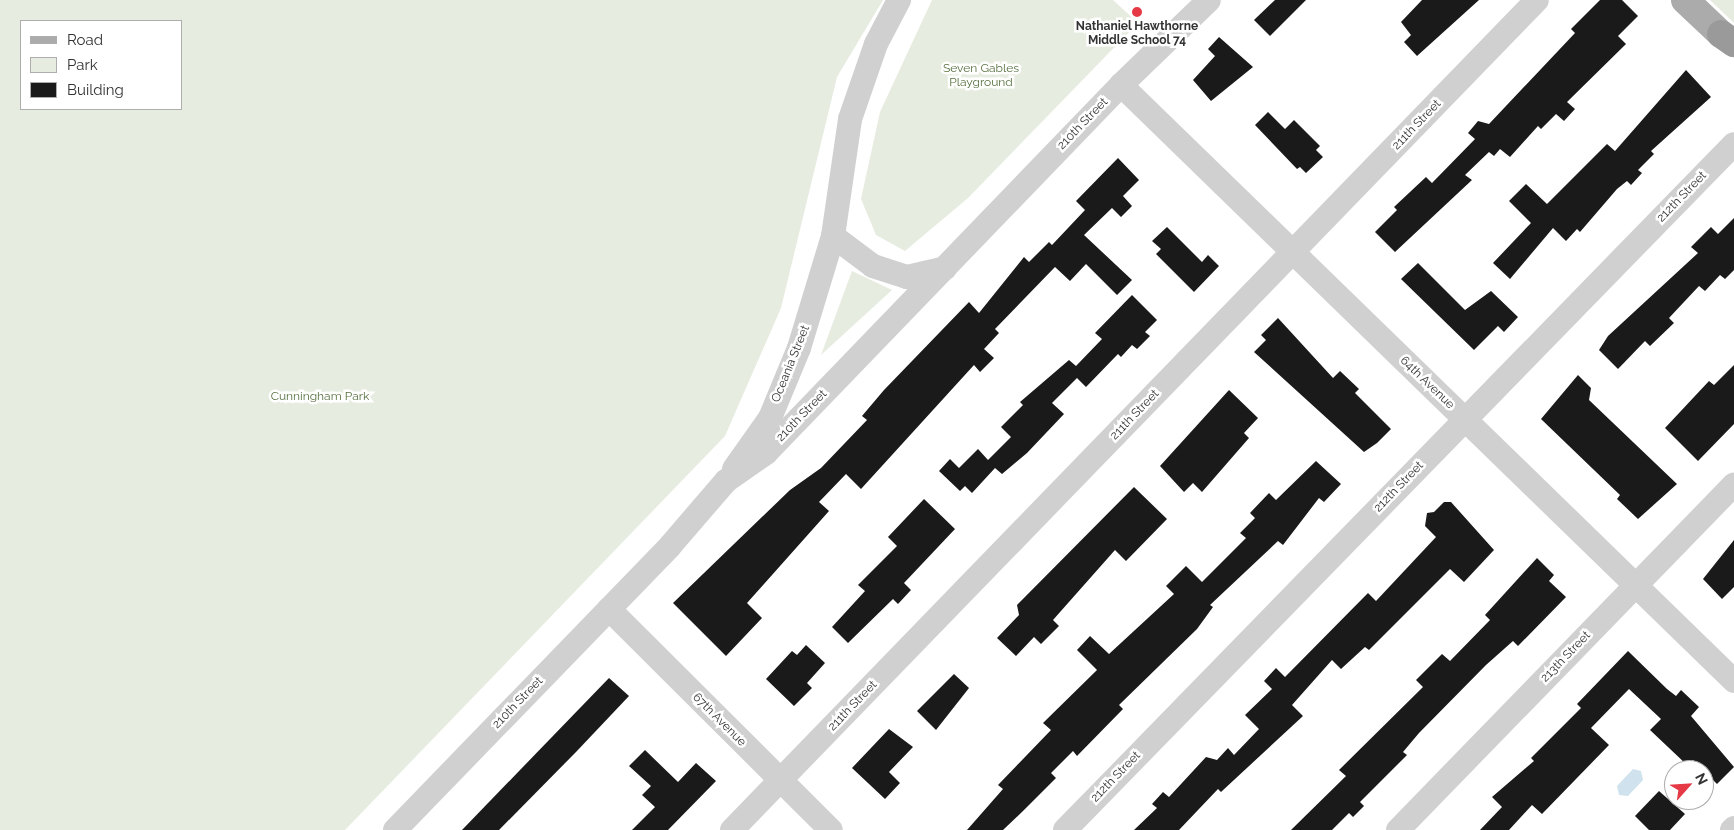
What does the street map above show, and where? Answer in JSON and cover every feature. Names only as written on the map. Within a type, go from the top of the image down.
[{"type":"main road","points":[[1685,0],[1727,39]]},
{"type":"street","name":"Oceania Street","points":[[726,480],[770,418],[799,348],[833,236],[850,118],[876,44],[899,0]]},
{"type":"street","name":"210th Street","points":[[395,830],[609,610],[726,480],[766,453],[1121,84],[1209,0]]},
{"type":"street","name":"211th Street","points":[[732,830],[1537,0]]},
{"type":"street","name":"64th Avenue","points":[[1121,84],[1734,680]]},
{"type":"street","name":"212th Street","points":[[1065,830],[1734,144]]},
{"type":"street","points":[[833,236],[874,266],[907,277],[945,268]]},
{"type":"street","name":"213th Street","points":[[1398,830],[1734,484]]},
{"type":"street","name":"67th Avenue","points":[[609,610],[831,830]]},
{"type":"green space","name":"Cunningham Park","points":[[0,0],[883,0],[837,77],[781,308],[725,436],[345,830],[0,830]]},
{"type":"green space","name":"Seven Gables Playground","points":[[932,0],[1113,0],[1138,23],[968,198],[905,251],[876,235],[861,199],[880,112]]},
{"type":"green space","points":[[1710,0],[1734,0],[1734,23]]},
{"type":"green space","points":[[852,271],[892,290],[821,355]]},
{"type":"water","points":[[1633,769],[1641,771],[1643,780],[1628,796],[1619,795],[1617,786]]},
{"type":"building","points":[[1275,0],[1306,0],[1270,36],[1254,20]]},
{"type":"building","points":[[1422,0],[1479,0],[1417,56],[1404,42],[1411,35],[1401,22]]},
{"type":"building","points":[[1600,0],[1622,0],[1638,16],[1618,36],[1626,44],[1567,102],[1575,109],[1564,121],[1556,114],[1541,129],[1538,126],[1510,157],[1500,149],[1494,156],[1489,152],[1465,175],[1472,180],[1395,252],[1375,232],[1397,210],[1394,207],[1426,177],[1432,183],[1475,139],[1468,133],[1478,121],[1489,124],[1575,33],[1571,29]]},
{"type":"building","points":[[1219,37],[1253,67],[1211,101],[1193,80],[1215,56],[1208,49]]},
{"type":"building","points":[[1686,70],[1711,97],[1651,151],[1654,154],[1638,170],[1642,173],[1631,185],[1627,181],[1617,189],[1580,232],[1577,229],[1566,241],[1553,228],[1510,279],[1493,263],[1531,223],[1509,201],[1526,184],[1547,204],[1607,144],[1615,151]]},
{"type":"building","points":[[1268,112],[1285,129],[1294,120],[1320,146],[1316,150],[1323,157],[1306,173],[1300,167],[1297,169],[1255,125]]},
{"type":"building","points":[[1118,158],[1139,180],[1123,196],[1132,206],[1121,217],[1112,208],[1084,235],[1132,280],[1117,295],[1086,264],[1070,281],[1055,267],[995,329],[999,333],[984,349],[994,358],[980,372],[974,365],[861,489],[846,474],[819,502],[829,511],[747,603],[762,618],[726,656],[673,603],[790,490],[821,468],[867,420],[862,416],[884,390],[969,302],[979,313],[1024,257],[1029,262],[1049,242],[1052,245],[1085,210],[1076,201]]},
{"type":"building","points":[[1734,218],[1734,270],[1725,279],[1720,275],[1705,291],[1699,286],[1669,318],[1674,323],[1650,346],[1645,341],[1618,369],[1599,350],[1608,336],[1698,253],[1691,247],[1711,227],[1718,234]]},
{"type":"building","points":[[1167,227],[1202,262],[1208,255],[1219,266],[1194,292],[1156,254],[1161,249],[1152,241]]},
{"type":"building","points":[[1418,263],[1465,310],[1491,291],[1518,317],[1504,332],[1498,326],[1474,350],[1401,279]]},
{"type":"building","points":[[1132,295],[1157,320],[1145,332],[1150,336],[1137,349],[1132,345],[1121,357],[1118,354],[1086,387],[1077,378],[1052,403],[1064,414],[1027,453],[1002,474],[995,468],[972,493],[965,486],[960,491],[939,471],[950,459],[959,468],[978,449],[988,460],[1011,437],[1001,427],[1023,405],[1020,402],[1069,360],[1076,366],[1102,339],[1095,333]]},
{"type":"building","points":[[1278,318],[1333,378],[1340,371],[1359,389],[1355,393],[1391,429],[1377,443],[1364,452],[1254,352],[1266,340],[1261,335]]},
{"type":"building","points":[[1734,365],[1734,424],[1698,461],[1665,428],[1709,381],[1714,385]]},
{"type":"building","points":[[1578,375],[1591,388],[1589,400],[1677,484],[1638,519],[1617,499],[1620,495],[1541,419]]},
{"type":"building","points":[[1229,390],[1258,418],[1244,433],[1249,438],[1202,492],[1193,483],[1184,492],[1160,466]]},
{"type":"building","points":[[1316,461],[1341,484],[1324,502],[1319,498],[1283,545],[1278,541],[1210,605],[1213,607],[1197,629],[1119,705],[1123,709],[1077,756],[1073,751],[1051,773],[1056,778],[1003,830],[967,830],[1003,789],[998,785],[1051,730],[1043,723],[1097,670],[1077,650],[1090,636],[1109,654],[1174,594],[1166,586],[1186,566],[1202,582],[1246,538],[1240,533],[1255,518],[1250,513],[1269,493],[1276,500]]},
{"type":"building","points":[[1134,487],[1167,519],[1126,561],[1115,550],[1053,620],[1059,626],[1041,644],[1034,637],[1016,656],[997,638],[1019,615],[1017,605]]},
{"type":"building","points":[[924,499],[955,529],[904,583],[911,590],[898,604],[893,599],[848,643],[832,627],[865,591],[858,585],[897,546],[888,537]]},
{"type":"building","points":[[1444,502],[1451,502],[1494,550],[1464,582],[1450,569],[1369,650],[1365,647],[1341,669],[1332,660],[1292,705],[1303,716],[1221,792],[1218,789],[1179,830],[1134,830],[1157,808],[1152,804],[1163,792],[1169,797],[1206,757],[1217,760],[1228,748],[1234,755],[1259,729],[1245,715],[1272,689],[1264,681],[1276,668],[1285,677],[1368,593],[1376,601],[1436,537],[1425,526],[1427,513],[1434,512]]},
{"type":"building","points":[[1734,540],[1734,587],[1722,599],[1703,579]]},
{"type":"building","points":[[1537,558],[1554,575],[1549,581],[1566,597],[1518,646],[1513,641],[1486,665],[1419,733],[1403,752],[1407,755],[1360,802],[1364,806],[1353,817],[1349,813],[1332,830],[1291,830],[1346,776],[1339,770],[1423,687],[1416,680],[1442,654],[1450,661],[1490,620],[1485,615]]},
{"type":"building","points":[[806,645],[825,663],[807,683],[812,688],[794,706],[766,679],[792,651],[797,655]]},
{"type":"building","points":[[1628,651],[1667,689],[1676,696],[1681,690],[1699,707],[1691,716],[1734,767],[1717,784],[1714,781],[1714,760],[1682,760],[1650,730],[1661,719],[1629,689],[1591,728],[1609,745],[1542,814],[1532,805],[1509,830],[1480,830],[1502,807],[1492,797],[1534,761],[1531,758],[1581,708],[1577,704]]},
{"type":"building","points":[[954,674],[969,688],[936,730],[917,711]]},
{"type":"building","points":[[609,678],[629,696],[576,752],[499,830],[462,830]]},
{"type":"building","points":[[889,729],[913,747],[889,772],[900,783],[885,799],[852,768]]},
{"type":"building","points":[[645,750],[678,782],[696,763],[716,781],[668,830],[632,830],[655,807],[642,795],[651,786],[629,766]]},
{"type":"building","points":[[1659,791],[1664,795],[1664,810],[1680,810],[1685,814],[1670,830],[1649,830],[1635,816]]},
{"type":"place","name":"Nathaniel Hawthorne Middle School 74","points":[[1137,12]]}]
